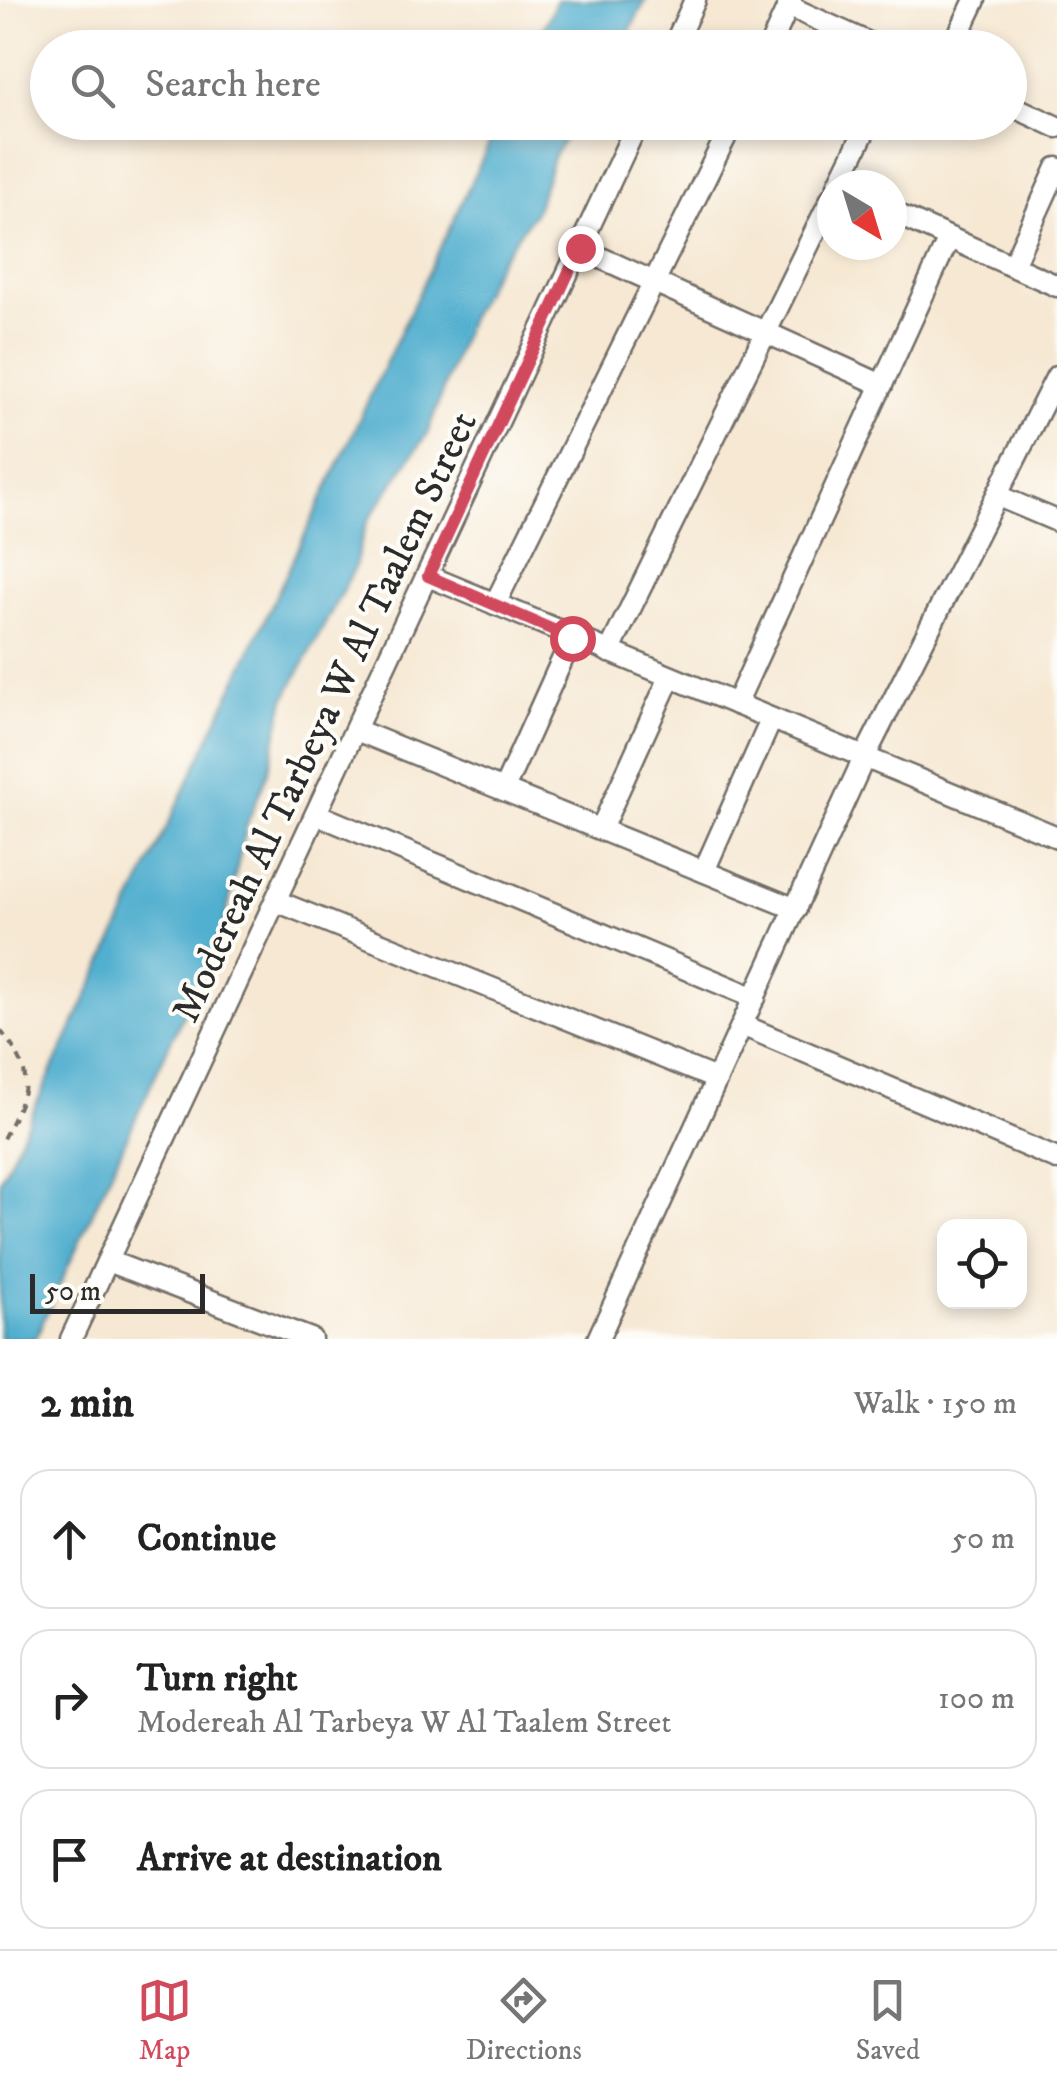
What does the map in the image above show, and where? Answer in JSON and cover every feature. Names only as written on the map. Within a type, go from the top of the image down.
[{"type":"street","points":[[681,30],[695,0]]},
{"type":"street","points":[[961,30],[975,0]]},
{"type":"street","points":[[776,30],[789,3],[844,30]]},
{"type":"street","points":[[1027,113],[1057,127]]},
{"type":"street","name":"Modereah Al Tarbeya W Al Taalem Street","points":[[71,1339],[630,140]]},
{"type":"street","points":[[496,604],[658,283],[725,140]]},
{"type":"street","points":[[845,170],[860,140]]},
{"type":"street","points":[[1013,264],[1057,168]]},
{"type":"street","points":[[907,219],[1057,286]]},
{"type":"street","points":[[609,652],[817,228]]},
{"type":"street","points":[[736,704],[949,238]]},
{"type":"street","points":[[580,248],[882,386]]},
{"type":"street","points":[[598,1339],[863,760],[998,496],[1051,402],[1057,376]]},
{"type":"street","points":[[998,496],[1057,521]]},
{"type":"street","points":[[428,576],[863,760],[1057,837]]},
{"type":"street","points":[[504,789],[572,638]]},
{"type":"street","points":[[601,829],[670,677]]},
{"type":"street","points":[[704,871],[772,720]]},
{"type":"street","points":[[356,730],[796,909]]},
{"type":"street","points":[[316,814],[755,998]]},
{"type":"street","points":[[276,901],[716,1078]]},
{"type":"street","points":[[742,1024],[1057,1158]]},
{"type":"street","points":[[108,1261],[311,1339]]},
{"type":"path","points":[[0,1030],[28,1074],[27,1089],[0,1146]]},
{"type":"water","points":[[557,0],[646,0],[630,30],[543,30]]},
{"type":"water","points":[[491,140],[564,140],[554,155],[536,210],[498,263],[467,323],[428,432],[367,522],[354,569],[285,699],[269,769],[247,824],[224,925],[35,1339],[0,1339],[0,1181]]},
{"type":"route","points":[[572,638],[428,576],[580,248]]}]
